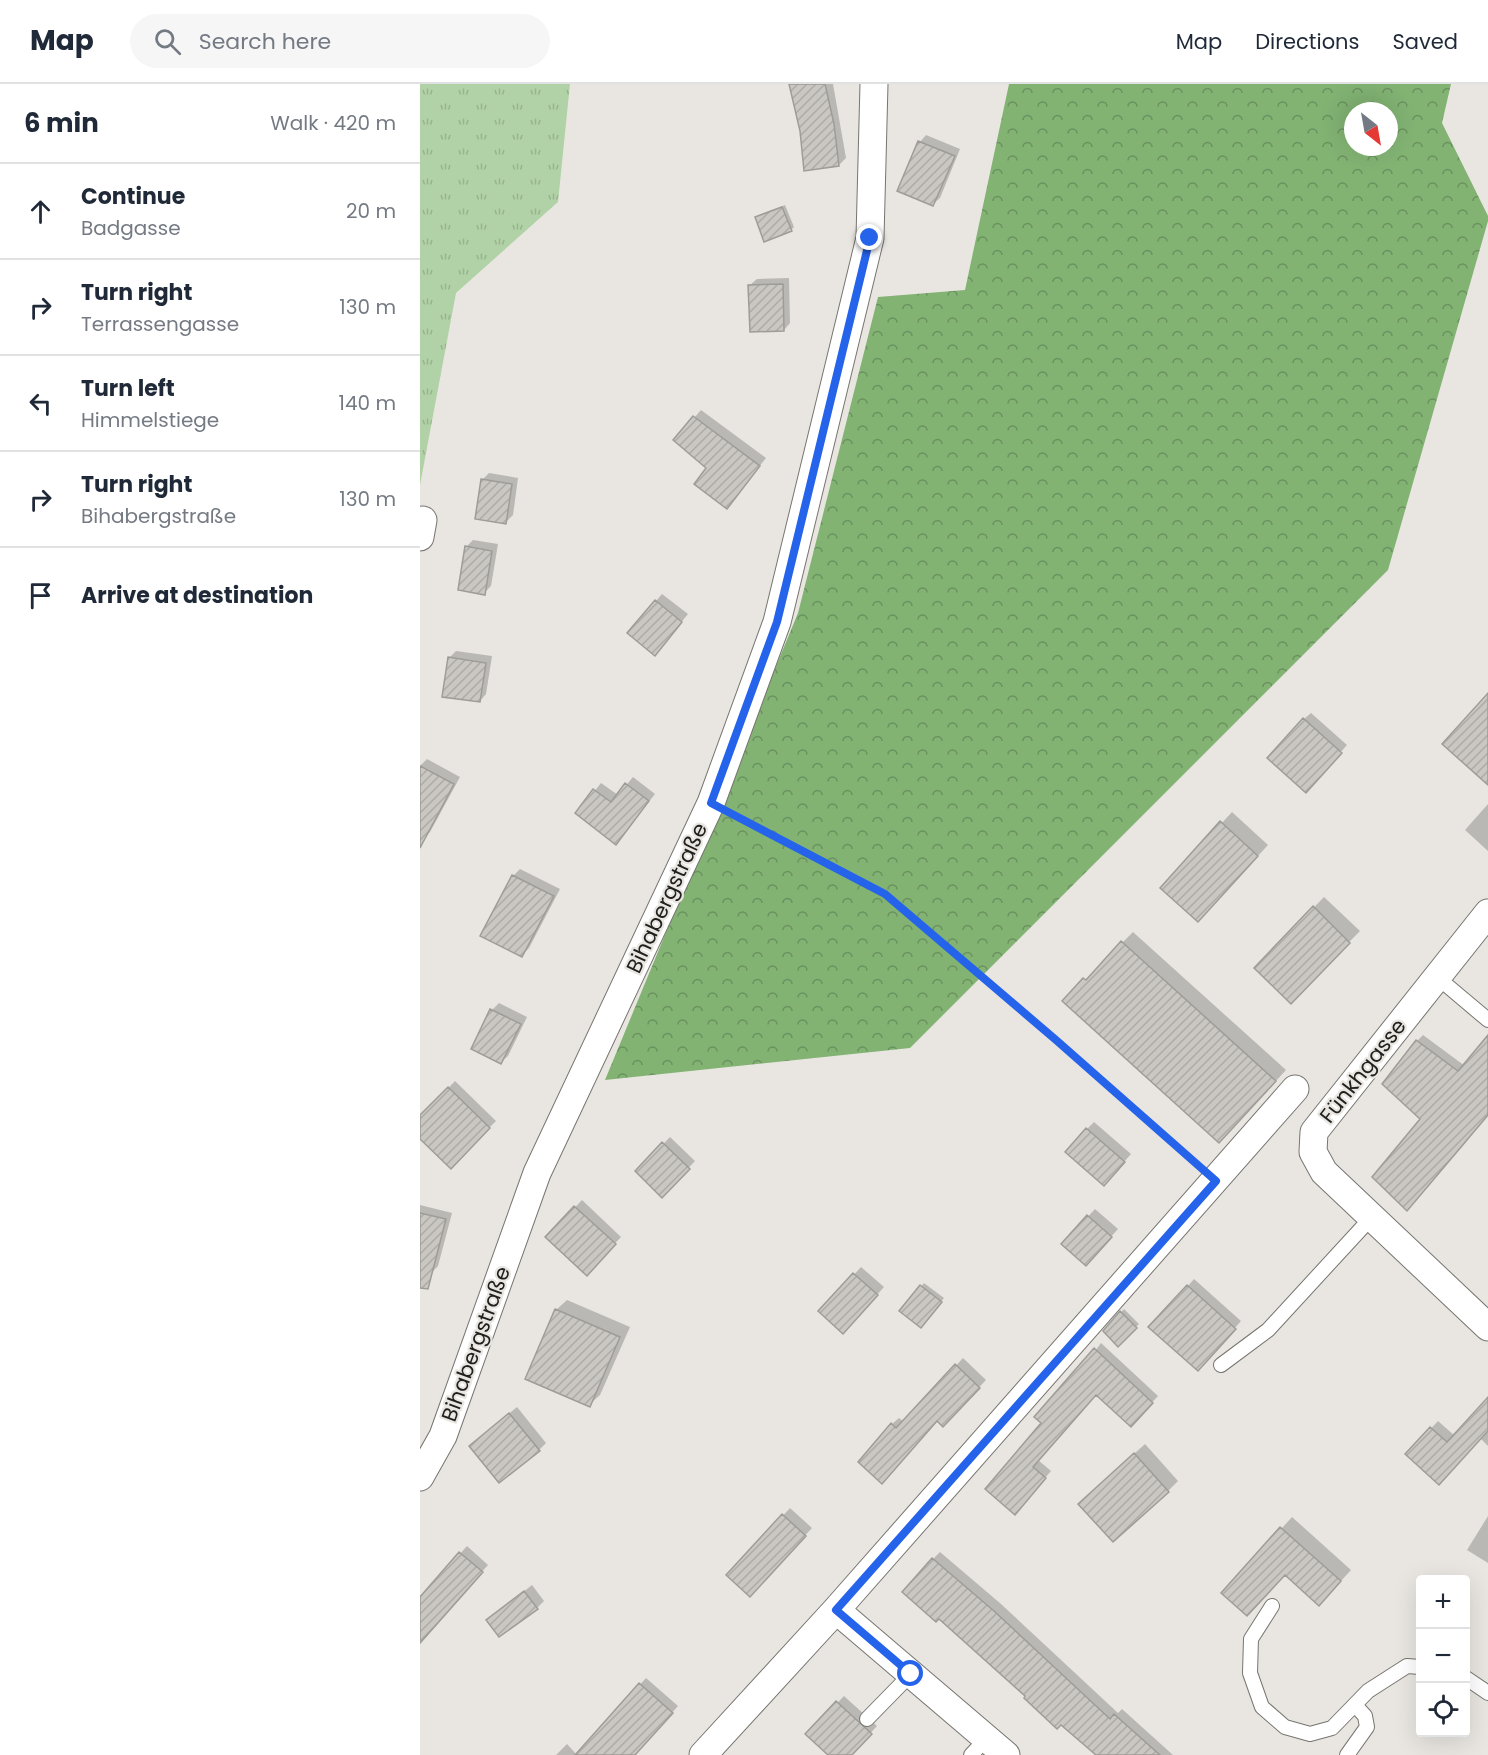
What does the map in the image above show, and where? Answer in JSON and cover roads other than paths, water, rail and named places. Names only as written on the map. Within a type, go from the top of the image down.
[{"type":"street","name":"Bihabergstraße","points":[[420,1477],[443,1436],[537,1173],[711,803],[777,622],[870,238],[874,84]]},
{"type":"street","name":"Fünkhgasse","points":[[1488,913],[1314,1132],[1313,1152],[1324,1173],[1488,1326]]},
{"type":"street","points":[[704,1755],[836,1610],[1295,1089]]},
{"type":"street","points":[[836,1610],[911,1674],[988,1749]]},
{"type":"lane","points":[[1437,977],[1488,1020]]},
{"type":"lane","points":[[1221,1365],[1268,1330],[1371,1218]]},
{"type":"lane","points":[[1272,1606],[1251,1639],[1250,1673],[1262,1707],[1285,1728],[1310,1734],[1332,1728],[1368,1691],[1407,1666],[1416,1667]]},
{"type":"lane","points":[[867,1719],[911,1674]]},
{"type":"lane","points":[[1470,1681],[1488,1693]]},
{"type":"lane","points":[[1347,1755],[1367,1727],[1365,1716],[1355,1705]]}]
